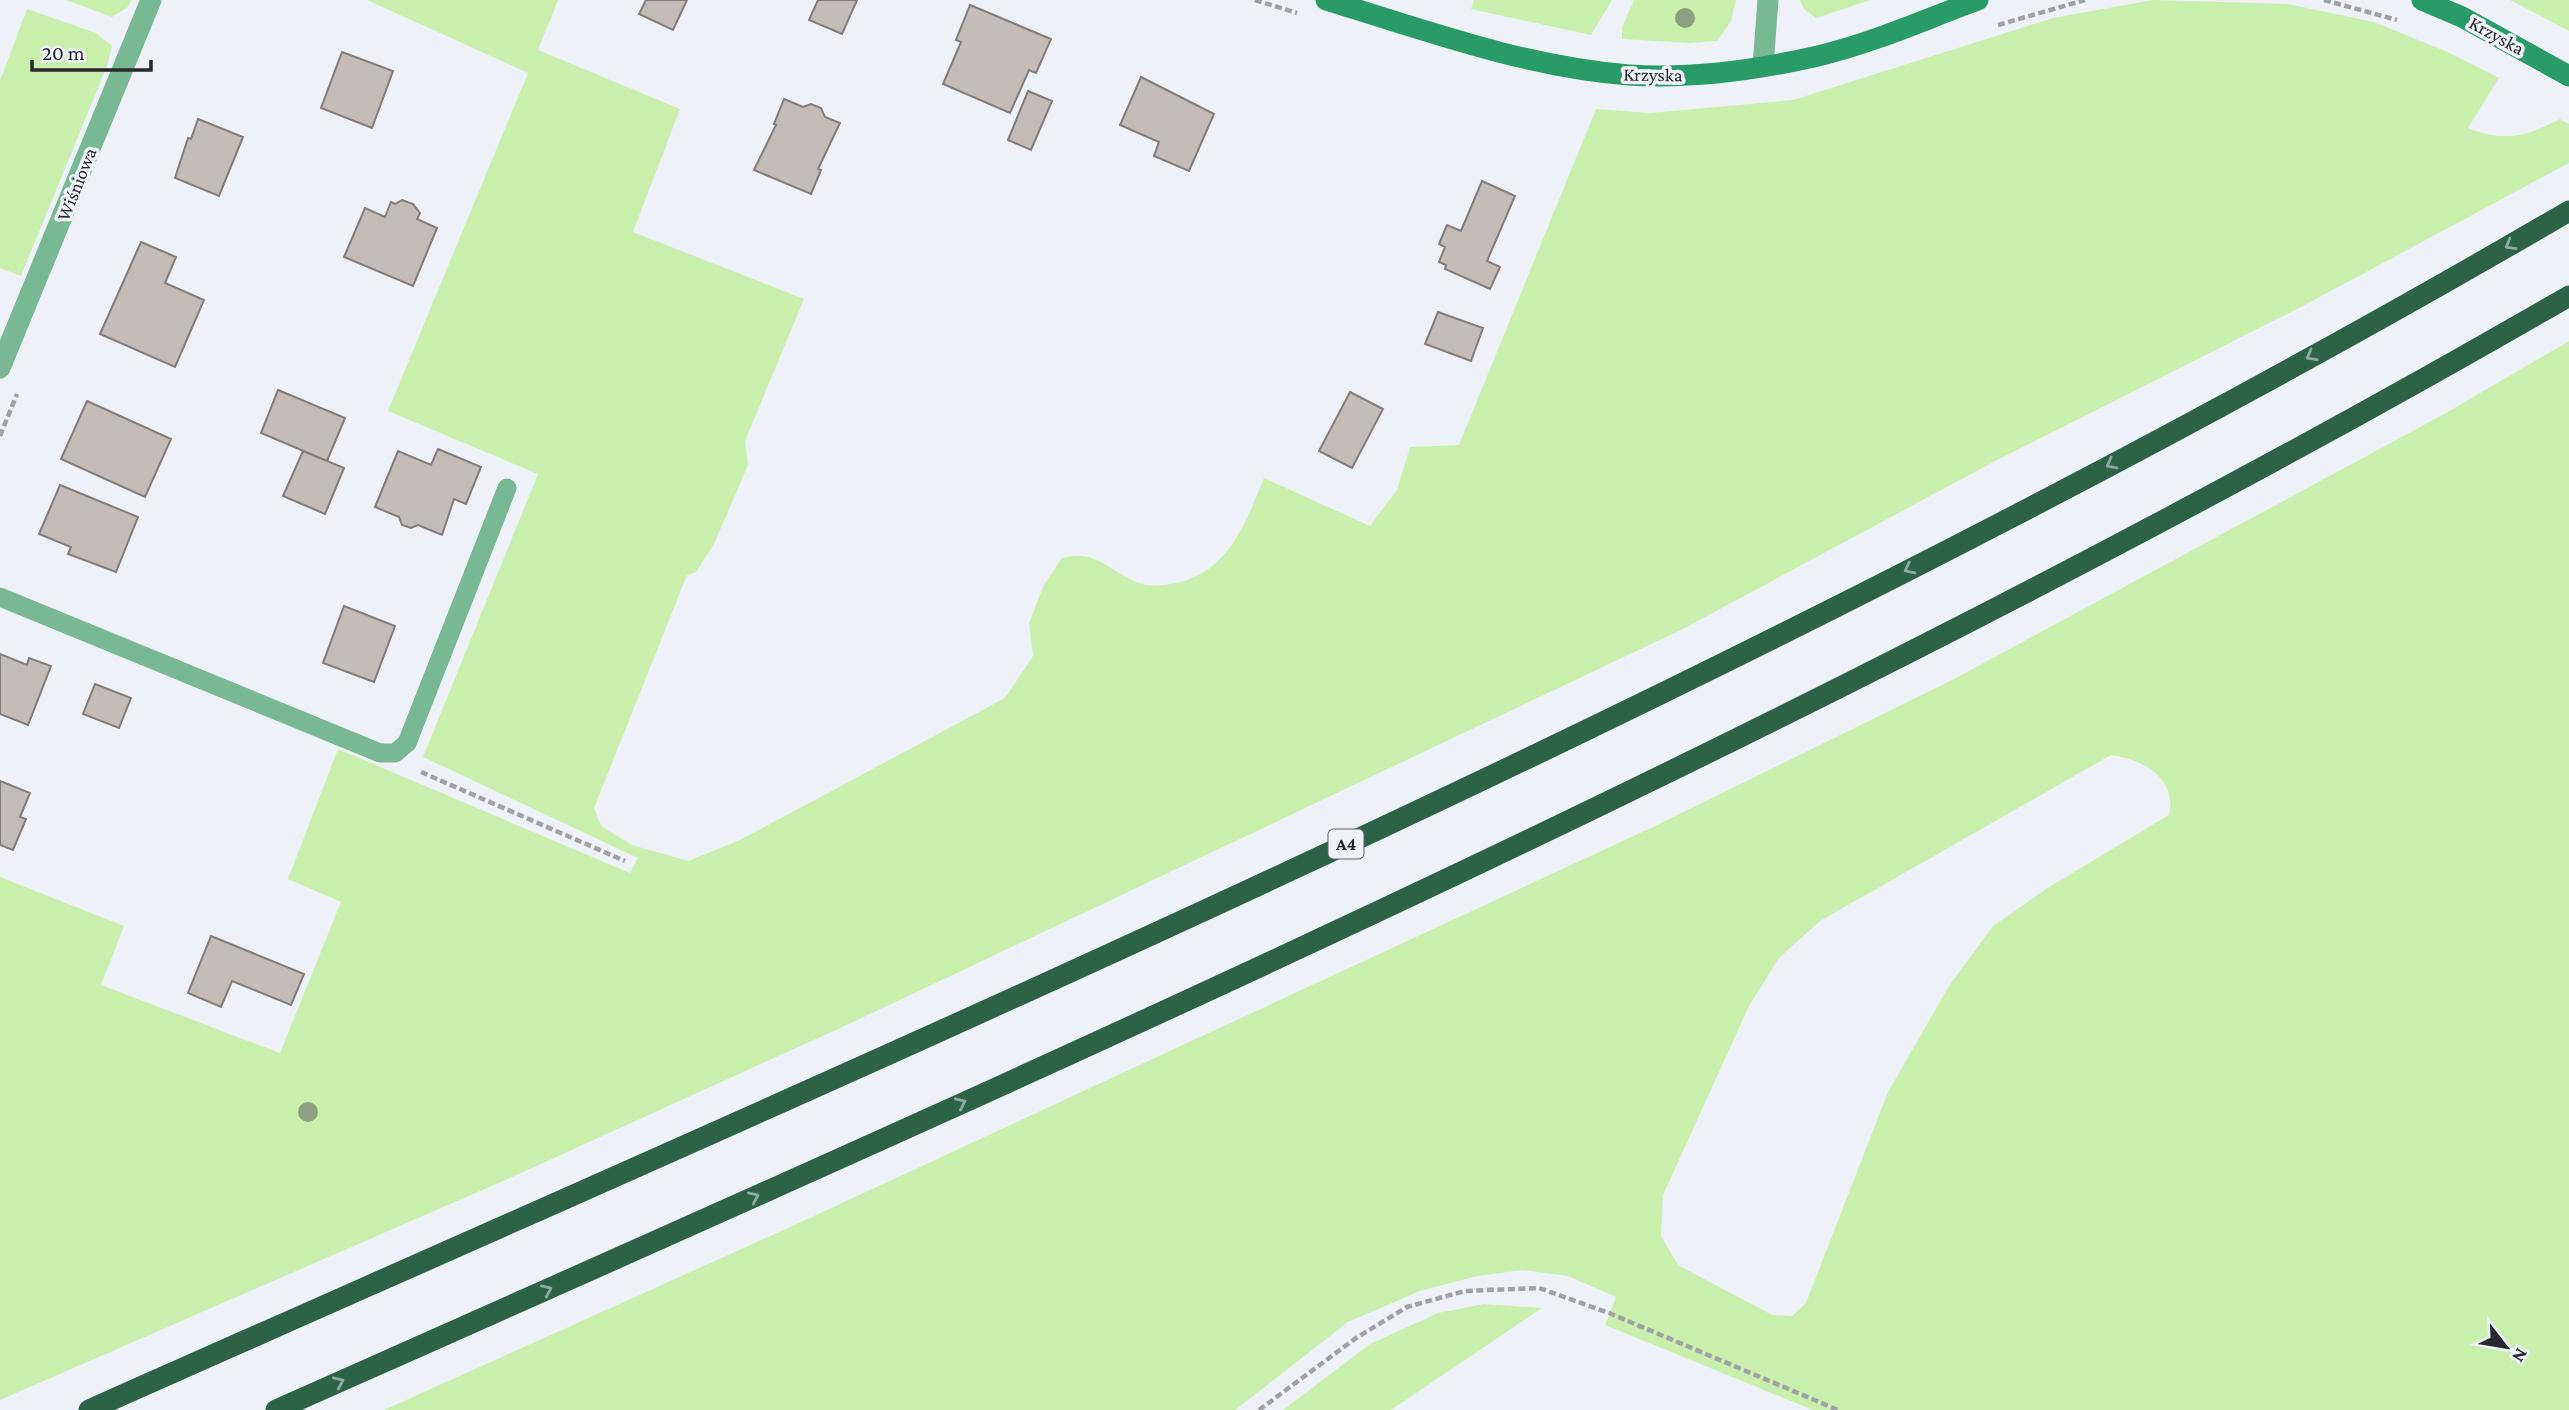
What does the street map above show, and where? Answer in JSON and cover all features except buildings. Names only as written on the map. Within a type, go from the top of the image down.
[{"type":"highway","name":"A4","points":[[89,1410],[715,1132],[1319,857],[1625,710],[2096,473],[2381,318],[2569,211]]},
{"type":"highway","points":[[276,1410],[1027,1073],[1379,911],[1686,763],[2127,541],[2428,378],[2569,296]]},
{"type":"street","name":"Wiśniowa","points":[[0,368],[151,0]]},
{"type":"street","name":"Krzyska","points":[[1326,0],[1525,59],[1586,69],[1681,76],[1820,56],[1978,0]]},
{"type":"street","points":[[1763,66],[1769,0]]},
{"type":"street","name":"Krzyska","points":[[2422,0],[2508,41],[2569,76]]},
{"type":"lane","points":[[0,597],[380,753],[395,753],[407,743],[508,488]]},
{"type":"path","points":[[2324,0],[2358,7],[2410,24]]},
{"type":"path","points":[[395,753],[417,770],[625,862]]},
{"type":"path","points":[[1259,1410],[1356,1338],[1407,1307],[1465,1291],[1539,1288],[1609,1313],[1838,1410]]},
{"type":"green space","points":[[66,0],[131,0],[128,7],[112,17]]},
{"type":"green space","points":[[367,0],[558,0],[538,50],[680,109],[633,232],[804,299],[745,441],[748,465],[714,544],[696,572],[687,575],[594,808],[601,826],[632,845],[688,861],[740,840],[1005,698],[1033,656],[1029,623],[1044,585],[1062,558],[1090,558],[1147,585],[1176,583],[1194,577],[1210,568],[1233,543],[1264,478],[1370,526],[1397,490],[1410,447],[1459,445],[1596,109],[1650,113],[1793,100],[2053,18],[2153,0],[2288,4],[2374,22],[2445,51],[2499,78],[2468,128],[2494,135],[2516,135],[2537,130],[2560,119],[2569,124],[2569,163],[2301,307],[1997,460],[1681,630],[849,1024],[510,1178],[0,1400],[0,877],[124,926],[101,985],[280,1053],[341,902],[288,879],[338,749],[630,873],[638,858],[423,757],[538,474],[388,411],[528,73]]},
{"type":"green space","points":[[1474,0],[1612,0],[1591,35],[1471,9]]},
{"type":"green space","points":[[1634,0],[1736,0],[1731,21],[1717,41],[1689,43],[1622,39],[1622,27]]},
{"type":"green space","points":[[1800,0],[1870,0],[1816,18],[1804,9]]},
{"type":"green space","points":[[2510,0],[2569,0],[2569,31]]},
{"type":"green space","points":[[27,9],[96,33],[112,46],[107,66],[21,276],[0,268],[0,81]]},
{"type":"green space","points":[[2569,341],[2569,1410],[1813,1410],[1605,1325],[1616,1297],[1568,1276],[1523,1270],[1477,1276],[1420,1291],[1348,1322],[1235,1410],[384,1410],[788,1228],[1653,827],[1952,680],[2446,413]],"holes":[[[2111,755],[2145,766],[2163,781],[2170,802],[2169,815],[2046,889],[1993,926],[1949,986],[1888,1092],[1806,1303],[1792,1316],[1772,1315],[1678,1265],[1661,1236],[1663,1195],[1749,1006],[1779,958],[1820,921]]]},
{"type":"green space","points":[[1484,1304],[1542,1308],[1391,1410],[1283,1410],[1370,1344],[1438,1313]]}]
